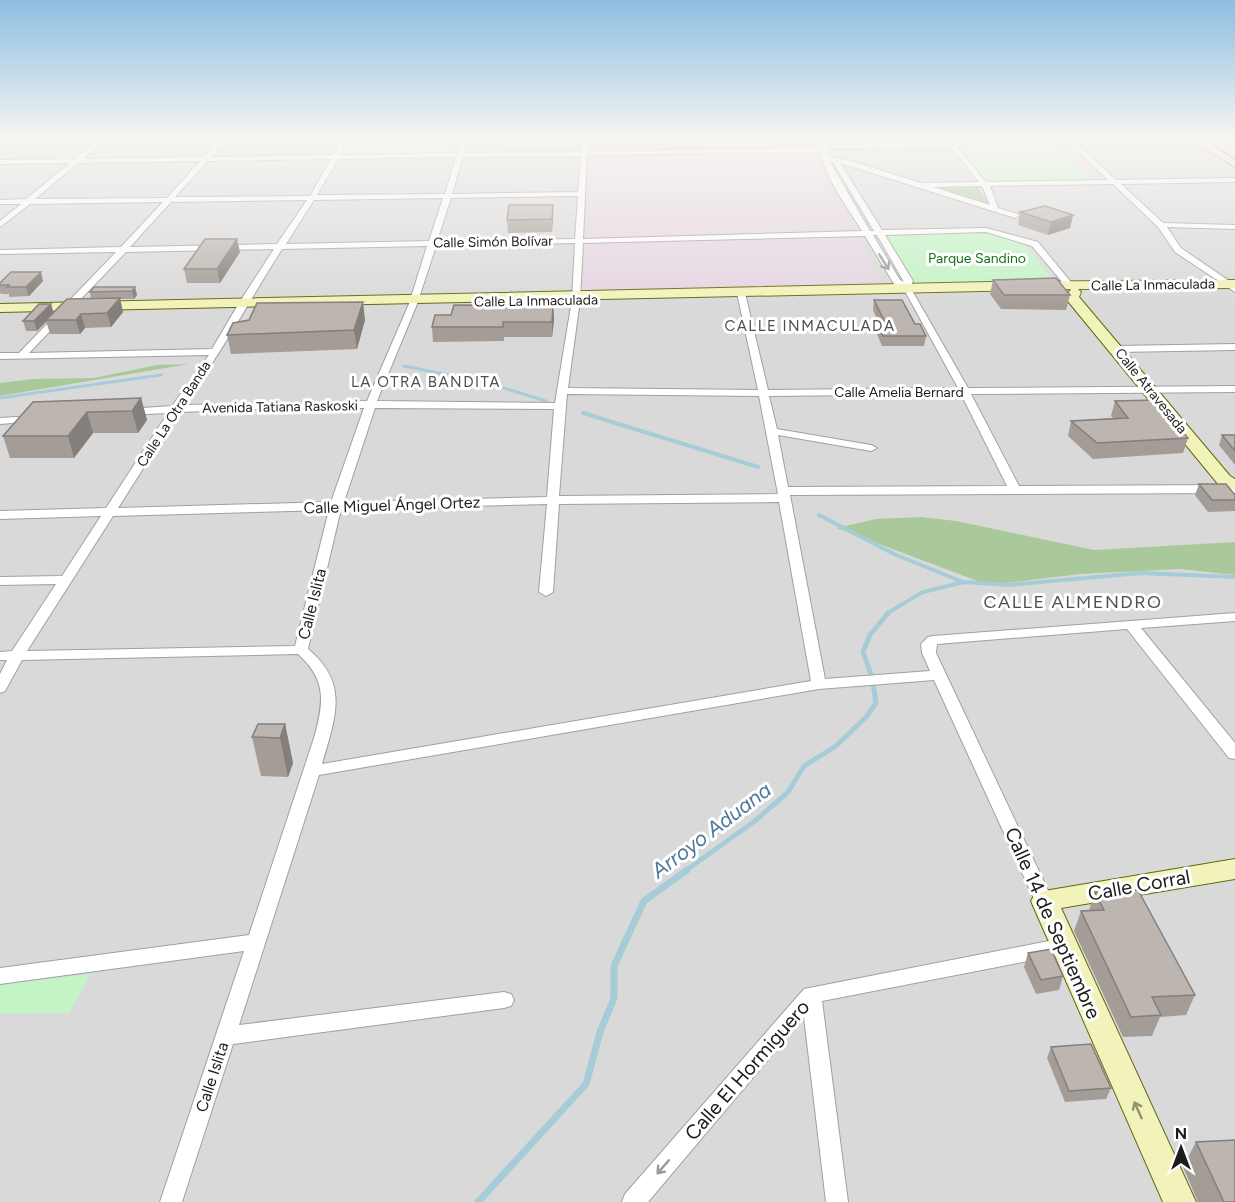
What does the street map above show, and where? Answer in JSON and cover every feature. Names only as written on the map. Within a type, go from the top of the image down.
[{"type":"main road","name":"Calle La Inmaculada","points":[[0,313],[64,309],[741,295],[908,289],[1073,290],[1233,286]]},
{"type":"main road","name":"Calle Atravesada","points":[[1073,290],[1072,297],[1097,318],[1195,436],[1235,476]]},
{"type":"main road","name":"Calle La Inmaculada","points":[[0,308],[64,309]]},
{"type":"main road","name":"Calle Atravesada","points":[[1195,436],[1224,480],[1235,487]]},
{"type":"main road","name":"Calle Corral","points":[[1044,901],[1235,869]]},
{"type":"main road","name":"Calle 14 de Septiembre","points":[[1044,901],[1180,1202]]},
{"type":"street","points":[[0,225],[37,194]]},
{"type":"street","points":[[20,357],[174,194]]},
{"type":"street","points":[[0,201],[569,194]]},
{"type":"street","points":[[546,592],[560,406],[576,298],[582,194]]},
{"type":"street","points":[[843,194],[897,282],[908,289],[965,392],[1015,491]]},
{"type":"street","points":[[856,194],[909,281],[908,289]]},
{"type":"street","points":[[948,194],[1016,216]]},
{"type":"street","points":[[990,194],[995,210]]},
{"type":"street","points":[[1129,194],[1161,225],[1178,250],[1233,286]]},
{"type":"street","name":"Calle Islita","points":[[171,1202],[312,771],[330,704],[328,681],[319,664],[301,650],[336,507],[369,405],[414,302],[448,195]]},
{"type":"street","name":"Calle La Otra Banda","points":[[0,688],[17,655],[176,408],[207,367],[242,305],[313,196]]},
{"type":"street","points":[[852,210],[865,209]]},
{"type":"street","points":[[1161,225],[1235,227]]},
{"type":"street","name":"Calle Simón Bolívar","points":[[0,252],[580,241],[986,230]]},
{"type":"street","name":"Calle Atravesada","points":[[986,230],[1035,244],[1073,290]]},
{"type":"street","points":[[741,295],[825,683]]},
{"type":"street","points":[[1124,350],[1235,347]]},
{"type":"street","points":[[0,356],[214,352]]},
{"type":"street","name":"Calle Amelia Bernard","points":[[562,391],[764,393],[1235,389]]},
{"type":"street","name":"Avenida Tatiana Raskoski","points":[[117,412],[176,408],[369,405],[560,406]]},
{"type":"street","points":[[0,422],[47,418]]},
{"type":"street","points":[[772,431],[871,448]]},
{"type":"street","name":"Calle Miguel Ángel Ortez","points":[[0,515],[784,494],[1235,487]]},
{"type":"street","points":[[0,581],[65,580]]},
{"type":"street","points":[[1131,626],[1235,617]]},
{"type":"street","points":[[1131,626],[1235,754]]},
{"type":"street","name":"Calle 14 de Septiembre","points":[[1044,901],[929,653],[928,644],[933,640],[1131,626]]},
{"type":"street","points":[[0,656],[301,650]]},
{"type":"street","points":[[312,771],[825,683],[939,675]]},
{"type":"street","points":[[0,976],[256,942]]},
{"type":"street","name":"Calle El Hormiguero","points":[[633,1202],[811,995],[1064,946]]},
{"type":"street","points":[[811,995],[837,1202]]},
{"type":"street","points":[[225,1036],[504,1000]]},
{"type":"shaded area","points":[[0,194],[1235,194],[1235,1202],[0,1202]]},
{"type":"shaded area","points":[[589,194],[834,194],[883,286],[581,293],[590,215]]},
{"type":"green space","points":[[957,194],[983,194],[989,204]]},
{"type":"green space","name":"Parque Sandino","points":[[983,231],[1025,245],[1055,283],[914,286],[882,235]]},
{"type":"green space","points":[[189,364],[0,396],[0,383],[33,379],[94,378],[157,365]]},
{"type":"green space","points":[[921,517],[956,521],[1094,550],[1235,542],[1235,575],[1180,569],[1081,574],[988,585],[837,528],[876,519]]},
{"type":"green space","points":[[91,974],[69,1013],[0,1014],[0,984]]},
{"type":"building","points":[[509,205],[553,205],[552,219],[507,220]]},
{"type":"building","points":[[1045,206],[1073,215],[1051,222],[1020,212]]},
{"type":"building","points":[[205,239],[237,239],[217,269],[184,269]]},
{"type":"building","points":[[11,272],[41,272],[26,287],[0,285]]},
{"type":"building","points":[[1056,278],[1070,295],[1004,295],[993,280]]},
{"type":"building","points":[[94,287],[135,287],[132,291],[90,292]]},
{"type":"building","points":[[120,298],[107,313],[81,314],[76,320],[46,320],[67,299]]},
{"type":"building","points":[[874,300],[902,300],[915,324],[920,324],[926,336],[883,336],[878,324],[886,324]]},
{"type":"building","points":[[363,302],[354,330],[227,335],[233,323],[249,320],[257,303]]},
{"type":"building","points":[[39,304],[51,304],[34,321],[23,321]]},
{"type":"building","points":[[454,305],[553,306],[552,322],[503,322],[503,327],[432,327],[435,315],[451,315]]},
{"type":"building","points":[[141,398],[132,411],[87,412],[68,436],[3,436],[33,402]]},
{"type":"building","points":[[1157,400],[1188,438],[1097,443],[1071,421],[1128,418],[1115,401]]},
{"type":"building","points":[[1222,435],[1235,435],[1235,451]]},
{"type":"building","points":[[1199,484],[1226,484],[1235,495],[1235,500],[1212,500]]},
{"type":"building","points":[[258,724],[285,724],[280,738],[252,737]]},
{"type":"building","points":[[1138,890],[1195,995],[1152,997],[1161,1015],[1131,1017],[1081,911],[1104,910],[1095,892]]},
{"type":"building","points":[[1051,949],[1063,976],[1041,980],[1028,953]]},
{"type":"building","points":[[1091,1044],[1111,1088],[1069,1091],[1051,1047]]},
{"type":"building","points":[[1235,1140],[1235,1202],[1224,1202],[1196,1142]]},
{"type":"waterway","points":[[404,366],[487,383],[546,401]]},
{"type":"waterway","points":[[0,398],[161,375]]},
{"type":"waterway","points":[[588,414],[583,413],[758,467]]},
{"type":"waterway","points":[[819,515],[894,554],[963,582]]},
{"type":"waterway","name":"Arroyo Aduana","points":[[886,614],[923,592],[964,582],[1007,585],[1141,573],[1235,577]]},
{"type":"waterway","name":"Arroyo Aduana","points":[[685,871],[755,821],[788,792],[804,766],[836,746],[866,717],[876,703],[872,677],[863,652],[870,635],[888,613]]},
{"type":"waterway","name":"Arroyo Aduana","points":[[478,1202],[586,1084],[600,1032],[614,998],[614,966],[644,901],[687,870]]},
{"type":"district","name":"CALLE INMACULADA","points":[[810,326]]},
{"type":"district","name":"LA OTRA BANDITA","points":[[426,382]]},
{"type":"district","name":"CALLE ALMENDRO","points":[[1073,602]]}]
